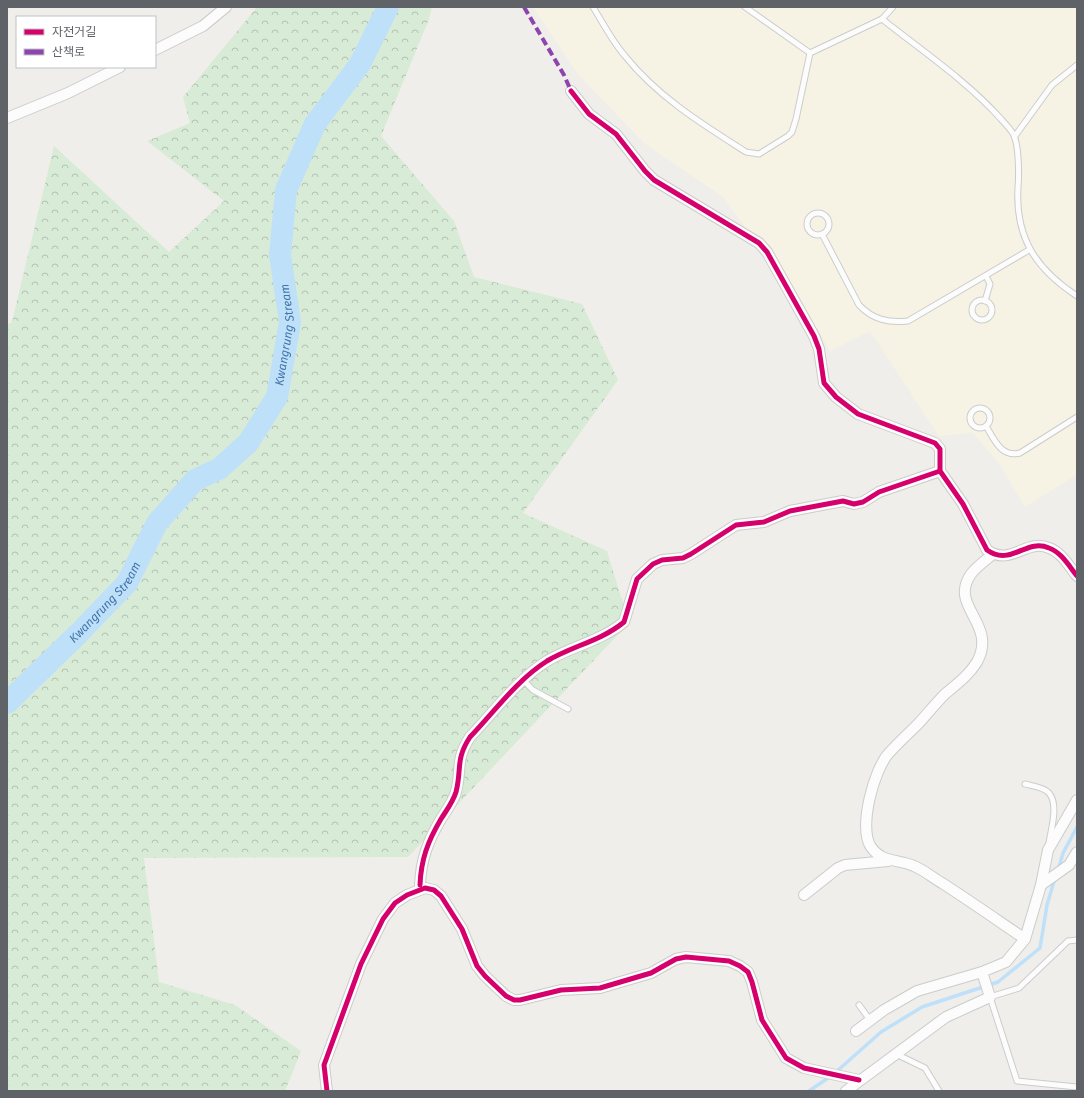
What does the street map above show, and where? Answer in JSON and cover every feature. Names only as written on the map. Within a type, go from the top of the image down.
[{"type":"street","points":[[156,50],[203,26],[226,7]]},
{"type":"street","points":[[7,118],[68,93],[118,68]]},
{"type":"street","points":[[571,91],[589,114],[616,134],[645,171],[654,180],[759,243],[767,252],[814,336],[819,349],[824,383],[836,397],[858,414],[935,443],[940,450],[940,471],[963,504],[983,545],[993,554],[1009,556],[1033,547],[1048,547],[1063,558],[1077,576]]},
{"type":"street","points":[[420,885],[424,851],[429,839],[456,793],[458,765],[463,748],[470,737],[523,680],[548,660],[604,635],[624,622],[637,579],[653,564],[662,560],[683,558],[736,525],[764,522],[790,510],[843,501],[854,504],[863,502],[885,489],[940,471]]},
{"type":"street","points":[[888,861],[878,855],[867,840],[867,812],[878,772],[888,754],[945,694],[964,678],[977,661],[983,639],[981,630],[965,602],[965,595],[971,574],[993,554]]},
{"type":"street","points":[[856,1031],[884,1010],[917,991],[982,972],[1006,962],[1024,940],[1041,885],[1048,850],[1077,800]]},
{"type":"street","points":[[1041,885],[1069,865],[1077,852]]},
{"type":"street","points":[[804,895],[838,868],[845,865],[888,861],[914,866],[986,911],[1024,940]]},
{"type":"street","points":[[327,1091],[324,1064],[361,964],[383,920],[395,903],[407,895],[425,888],[434,890],[441,896],[462,928],[478,966],[485,976],[499,990],[514,1000],[520,1000],[561,990],[600,988],[650,973],[676,959],[686,956],[729,961],[748,972],[762,1020],[786,1058],[804,1068],[847,1076],[859,1080]]},
{"type":"street","points":[[846,1091],[946,1017],[990,997],[982,972]]},
{"type":"lane","points":[[593,7],[619,48],[649,82],[692,118],[746,152],[752,154],[765,151],[792,132],[810,53]]},
{"type":"lane","points":[[745,7],[810,53]]},
{"type":"lane","points":[[810,53],[882,19],[893,7]]},
{"type":"lane","points":[[882,19],[988,105],[1015,136],[1019,176],[1018,214],[1029,250],[1064,288],[1077,296]]},
{"type":"lane","points":[[1015,136],[1052,85],[1077,65]]},
{"type":"lane","points":[[820,213],[828,219],[827,229],[822,234],[815,234],[809,229],[808,222],[814,214],[820,213]]},
{"type":"lane","points":[[822,234],[859,305],[867,314],[879,319],[893,322],[908,320],[1029,250]]},
{"type":"lane","points":[[985,301],[990,284],[986,276]]},
{"type":"lane","points":[[983,407],[989,412],[991,418],[986,426],[976,427],[971,423],[970,416],[976,408],[983,407]]},
{"type":"lane","points":[[986,426],[1000,449],[1013,455],[1020,453],[1077,417]]},
{"type":"lane","points":[[523,680],[533,690],[568,708]]},
{"type":"lane","points":[[1025,784],[1043,789],[1049,793],[1052,800],[1054,813],[1048,850]]},
{"type":"lane","points":[[1077,940],[1068,941],[1019,988],[990,997],[1017,1081],[1077,1087]]},
{"type":"lane","points":[[859,1005],[870,1020]]},
{"type":"lane","points":[[895,1054],[925,1068],[939,1091]]},
{"type":"shaded area","points":[[533,7],[1077,7],[1077,474],[1025,507],[999,463],[973,433],[939,436],[870,331],[830,351],[770,245],[760,236],[749,232],[723,197],[644,143],[577,73]]},
{"type":"green space","points":[[257,7],[432,7],[429,19],[381,136],[454,221],[474,277],[582,304],[618,380],[523,513],[607,551],[629,623],[408,857],[144,858],[159,982],[235,1005],[301,1051],[285,1091],[7,1091],[7,325],[12,322],[54,146],[169,252],[224,201],[147,141],[190,123],[183,97]]},
{"type":"waterway","name":"Kwangrung Stream","points":[[7,703],[79,633],[127,583],[157,523],[195,480],[219,469],[248,443],[277,397],[290,322],[280,255],[286,190],[315,124],[360,64],[388,7]]},
{"type":"waterway","points":[[1058,871],[1063,853],[1077,827]]},
{"type":"waterway","points":[[836,1072],[881,1032],[922,1007],[998,982],[1040,948],[1047,905],[1055,878]]},
{"type":"waterway","points":[[809,1091],[831,1076]]},
{"type":"marked path","points":[[524,7],[564,75],[571,91]]},
{"type":"cycle path","points":[[571,91],[589,114],[616,134],[645,171],[654,180],[759,243],[767,252],[814,336],[819,349],[824,383],[836,397],[858,414],[935,443],[940,449],[940,471],[963,504],[987,550],[996,554],[1004,555],[1033,546],[1049,548],[1061,556],[1077,576]]},
{"type":"cycle path","points":[[420,885],[426,850],[436,827],[455,796],[462,752],[470,737],[506,697],[536,669],[547,661],[606,634],[624,622],[637,579],[653,564],[662,560],[683,558],[736,525],[764,522],[790,511],[843,501],[854,504],[863,502],[879,492],[940,471]]},
{"type":"cycle path","points":[[327,1091],[324,1065],[361,964],[383,919],[395,903],[407,895],[425,888],[434,890],[441,896],[462,929],[477,966],[506,996],[514,1000],[520,1000],[561,990],[600,988],[651,973],[676,959],[686,957],[729,961],[748,972],[762,1020],[786,1058],[804,1068],[859,1080]]}]
